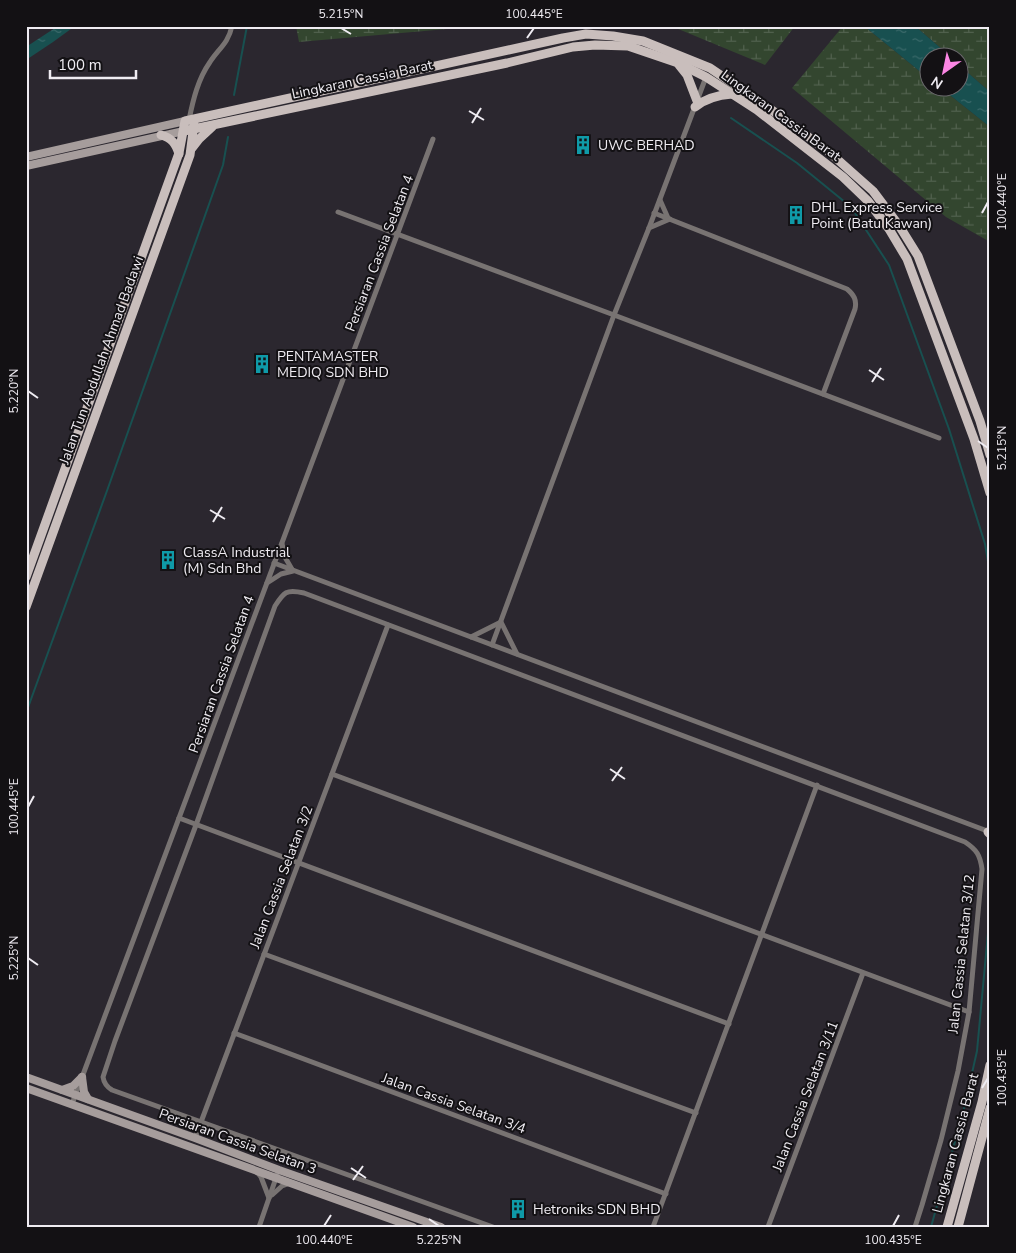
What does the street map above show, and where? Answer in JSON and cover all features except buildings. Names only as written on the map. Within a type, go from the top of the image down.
[{"type":"main road","name":"Lingkaran Cassia Barat","points":[[188,123],[586,34],[643,41],[710,68],[829,152],[873,191],[900,227],[918,256],[980,421],[990,455]]},
{"type":"main road","name":"Lingkaran Cassia Barat","points":[[194,129],[573,47],[595,45],[628,46],[678,63],[757,110],[843,178],[868,201],[889,229],[907,259],[974,439],[990,493]]},
{"type":"main road","points":[[678,63],[686,75],[696,104],[718,95],[732,94]]},
{"type":"main road","name":"Jalan Tun Abdullah Ahmad Badawi","points":[[26,577],[179,154],[188,123],[194,129],[190,152],[26,608]]},
{"type":"main road","points":[[190,152],[198,139],[217,124]]},
{"type":"main road","points":[[161,135],[172,140],[179,154]]},
{"type":"main road","points":[[109,348],[116,347],[118,354]]},
{"type":"main road","name":"Lingkaran Cassia Barat","points":[[947,1227],[982,1102],[990,1065]]},
{"type":"main road","name":"Lingkaran Cassia Barat","points":[[958,1227],[990,1108]]},
{"type":"street","points":[[188,123],[195,92],[202,75],[226,42],[232,26]]},
{"type":"street","points":[[492,645],[614,315],[706,78]]},
{"type":"street","points":[[26,166],[161,135],[188,123]]},
{"type":"street","points":[[26,157],[188,123]]},
{"type":"street","name":"Persiaran Cassia Selatan 4","points":[[72,1104],[433,139]]},
{"type":"street","points":[[660,200],[669,219]]},
{"type":"street","points":[[338,212],[939,438]]},
{"type":"street","points":[[654,213],[847,289],[852,293],[856,303],[855,310],[822,394]]},
{"type":"street","points":[[649,228],[669,219]]},
{"type":"street","points":[[282,544],[286,558],[293,570]]},
{"type":"street","points":[[274,563],[989,832]]},
{"type":"street","points":[[267,583],[281,574],[293,570]]},
{"type":"street","points":[[493,1227],[112,1090],[104,1083],[103,1077],[115,1041],[276,606],[283,594],[293,591],[304,593],[817,786],[653,1227]]},
{"type":"street","points":[[470,637],[501,622]]},
{"type":"street","points":[[501,622],[517,654]]},
{"type":"street","name":"Jalan Cassia Selatan 3/2","points":[[195,1138],[388,625]]},
{"type":"street","points":[[332,774],[969,1012]]},
{"type":"street","name":"Jalan Cassia Selatan 3/12","points":[[817,786],[965,842],[975,848],[981,858],[982,869],[969,1012],[958,1071],[941,1140],[915,1227]]},
{"type":"street","points":[[179,818],[729,1024]]},
{"type":"street","points":[[264,954],[696,1113]]},
{"type":"street","name":"Jalan Cassia Selatan 3/11","points":[[768,1227],[863,973]]},
{"type":"street","name":"Jalan Cassia Selatan 3/4","points":[[234,1033],[666,1194]]},
{"type":"street","name":"Persiaran Cassia Selatan 3","points":[[26,1077],[441,1227]]},
{"type":"street","points":[[62,1090],[72,1086],[82,1077]]},
{"type":"street","points":[[82,1077],[84,1092],[88,1099]]},
{"type":"street","name":"Persiaran Cassia Selatan 3","points":[[26,1088],[413,1227]]},
{"type":"street","points":[[259,1227],[279,1170]]},
{"type":"street","points":[[256,1171],[261,1177],[269,1199]]},
{"type":"street","points":[[269,1199],[276,1190],[290,1183]]},
{"type":"green space","points":[[296,26],[481,26],[299,42]]},
{"type":"green space","points":[[671,26],[795,26],[765,65]]},
{"type":"green space","points":[[843,26],[864,26],[918,70],[918,98],[954,98],[990,127],[990,242],[946,217],[792,88]]},
{"type":"green space","points":[[915,26],[990,26],[990,92],[968,73],[968,48],[941,48]]},
{"type":"water","points":[[58,26],[75,26],[26,60],[26,47]]},
{"type":"water","points":[[864,26],[915,26],[941,48],[918,48],[918,70]]},
{"type":"water","points":[[968,73],[990,92],[990,127],[954,98],[968,98]]},
{"type":"waterway","points":[[234,95],[247,26]]},
{"type":"waterway","points":[[731,118],[797,163],[851,207],[889,265],[949,429],[985,544],[990,573]]},
{"type":"waterway","points":[[26,713],[223,165],[228,137]]},
{"type":"waterway","points":[[931,1227],[963,1113],[977,1051],[990,911]]},
{"type":"place","name":"UWC BERHAD","points":[[583,145]]},
{"type":"place","name":"DHL Express Service Point (Batu Kawan)","points":[[796,215]]},
{"type":"place","name":"PENTAMASTER MEDIQ SDN BHD","points":[[262,364]]},
{"type":"place","name":"ClassA Industrial (M) Sdn Bhd","points":[[168,560]]},
{"type":"place","name":"Hetroniks SDN BHD","points":[[518,1209]]}]
